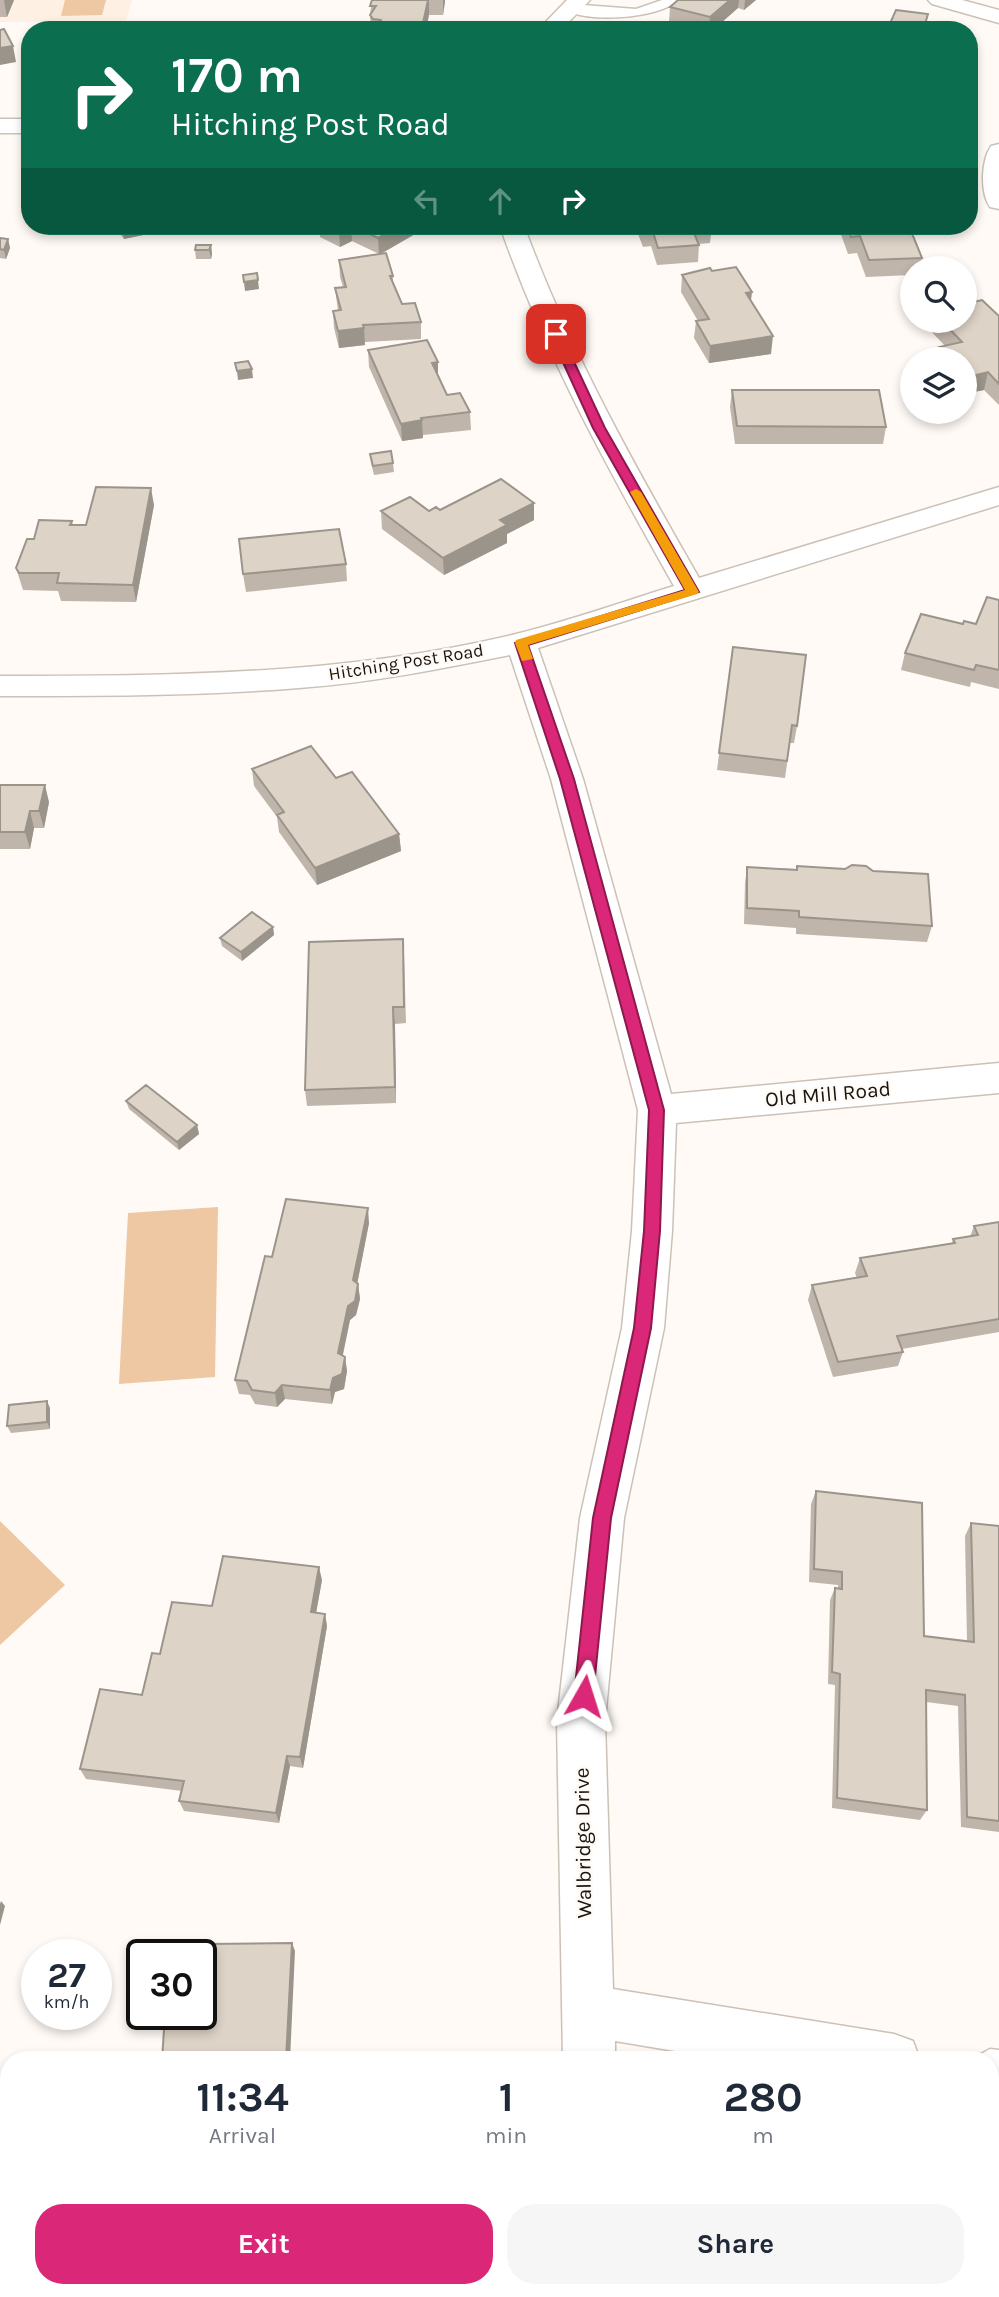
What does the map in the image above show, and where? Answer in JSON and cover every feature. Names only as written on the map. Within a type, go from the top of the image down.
[{"type":"street","points":[[939,0],[999,17]]},
{"type":"street","points":[[558,21],[574,4]]},
{"type":"street","points":[[0,126],[21,126]]},
{"type":"street","points":[[999,151],[995,177],[999,202]]},
{"type":"street","points":[[515,235],[534,287],[599,428],[692,592]]},
{"type":"street","name":"Hitching Post Road","points":[[0,687],[168,686],[301,678],[415,664],[521,643],[999,496]]},
{"type":"street","name":"Walbridge Drive","points":[[521,643],[567,779],[657,1110],[652,1231],[643,1328],[602,1518],[581,1721],[588,2036]]},
{"type":"street","name":"Old Mill Road","points":[[657,1110],[999,1078]]},
{"type":"street","points":[[588,2036],[779,2051]]},
{"type":"lane","points":[[574,4],[624,13],[650,9],[671,0]]},
{"type":"shaded area","points":[[0,0],[132,0],[126,21],[0,22]]},
{"type":"shaded area","points":[[65,0],[106,0],[102,15],[61,16]]},
{"type":"shaded area","points":[[218,1207],[215,1377],[119,1384],[128,1213]]},
{"type":"shaded area","points":[[0,1521],[65,1585],[0,1645]]},
{"type":"building","points":[[372,0],[428,0],[423,21],[373,19],[370,15],[376,6],[370,6]]},
{"type":"building","points":[[678,0],[730,0],[710,17],[670,7]]},
{"type":"building","points":[[896,10],[928,14],[926,21],[891,21]]},
{"type":"building","points":[[4,29],[13,46],[0,48],[0,30]]},
{"type":"building","points":[[654,235],[695,235],[699,245],[658,248]]},
{"type":"building","points":[[850,235],[913,235],[921,256],[869,260],[860,236]]},
{"type":"building","points":[[0,238],[8,239],[4,250],[0,249]]},
{"type":"building","points":[[196,245],[211,245],[209,250],[195,250]]},
{"type":"building","points":[[386,253],[393,276],[390,276],[402,304],[415,303],[421,322],[363,325],[364,328],[338,331],[333,311],[341,310],[335,288],[346,287],[339,260]]},
{"type":"building","points":[[736,267],[752,292],[746,293],[773,336],[710,346],[696,321],[709,319],[682,275],[710,268],[712,271]]},
{"type":"building","points":[[257,273],[258,280],[244,282],[243,275]]},
{"type":"building","points":[[982,300],[999,316],[999,384],[988,372],[977,375],[977,347],[939,347],[962,342],[953,333],[977,333],[977,301]]},
{"type":"building","points":[[427,340],[438,362],[432,363],[447,395],[460,393],[470,412],[421,418],[422,420],[401,424],[368,350]]},
{"type":"building","points":[[248,361],[252,369],[237,371],[235,363]]},
{"type":"building","points":[[732,390],[879,390],[886,427],[737,426]]},
{"type":"building","points":[[391,451],[393,463],[373,466],[370,454]]},
{"type":"building","points":[[501,479],[534,503],[500,520],[507,525],[443,558],[381,511],[410,497],[429,511],[436,507],[440,510]]},
{"type":"building","points":[[96,487],[151,488],[133,585],[57,583],[59,573],[19,573],[16,568],[27,539],[34,539],[39,520],[72,521],[70,525],[86,525]]},
{"type":"building","points":[[339,529],[346,564],[243,574],[239,539]]},
{"type":"building","points":[[987,597],[999,600],[999,670],[976,665],[974,670],[905,653],[921,614],[963,624],[964,621],[976,624]]},
{"type":"building","points":[[733,647],[806,655],[797,726],[792,725],[787,761],[719,753]]},
{"type":"building","points":[[311,746],[336,778],[352,772],[399,834],[315,868],[277,815],[284,812],[252,769]]},
{"type":"building","points":[[0,785],[45,785],[39,811],[30,811],[25,832],[0,832]]},
{"type":"building","points":[[852,865],[866,866],[873,871],[928,874],[932,926],[799,917],[799,911],[747,908],[747,867],[797,870],[797,866],[845,869]]},
{"type":"building","points":[[252,912],[273,927],[241,952],[220,938]]},
{"type":"building","points":[[403,939],[404,1007],[393,1007],[395,1087],[305,1090],[309,942]]},
{"type":"building","points":[[146,1085],[197,1125],[177,1142],[126,1101]]},
{"type":"building","points":[[286,1199],[368,1208],[353,1280],[358,1284],[355,1301],[348,1306],[338,1353],[345,1357],[342,1374],[333,1378],[330,1390],[282,1385],[275,1393],[252,1390],[247,1381],[235,1380],[265,1256],[272,1257]]},
{"type":"building","points":[[999,1222],[999,1319],[897,1336],[903,1352],[838,1362],[812,1285],[867,1276],[860,1258],[955,1243],[953,1239],[978,1235],[974,1226]]},
{"type":"building","points":[[47,1401],[47,1422],[7,1426],[9,1405]]},
{"type":"building","points":[[816,1491],[922,1503],[924,1636],[974,1642],[971,1523],[999,1526],[999,1821],[967,1817],[965,1695],[926,1690],[927,1810],[837,1798],[840,1674],[832,1672],[835,1588],[842,1589],[842,1572],[814,1569]]},
{"type":"building","points":[[223,1556],[319,1567],[311,1612],[325,1614],[300,1757],[287,1756],[276,1813],[179,1801],[184,1781],[80,1769],[100,1689],[142,1695],[152,1653],[160,1654],[172,1602],[212,1606]]},
{"type":"building","points":[[292,1943],[286,2051],[163,2051],[164,2030],[217,2030],[217,1944]]},
{"type":"slow traffic","points":[[526,659],[521,643],[692,592],[636,492]]},
{"type":"route","points":[[556,334],[599,428],[692,592],[521,643],[567,779],[657,1110],[652,1231],[643,1328],[602,1518],[584,1696]]}]
